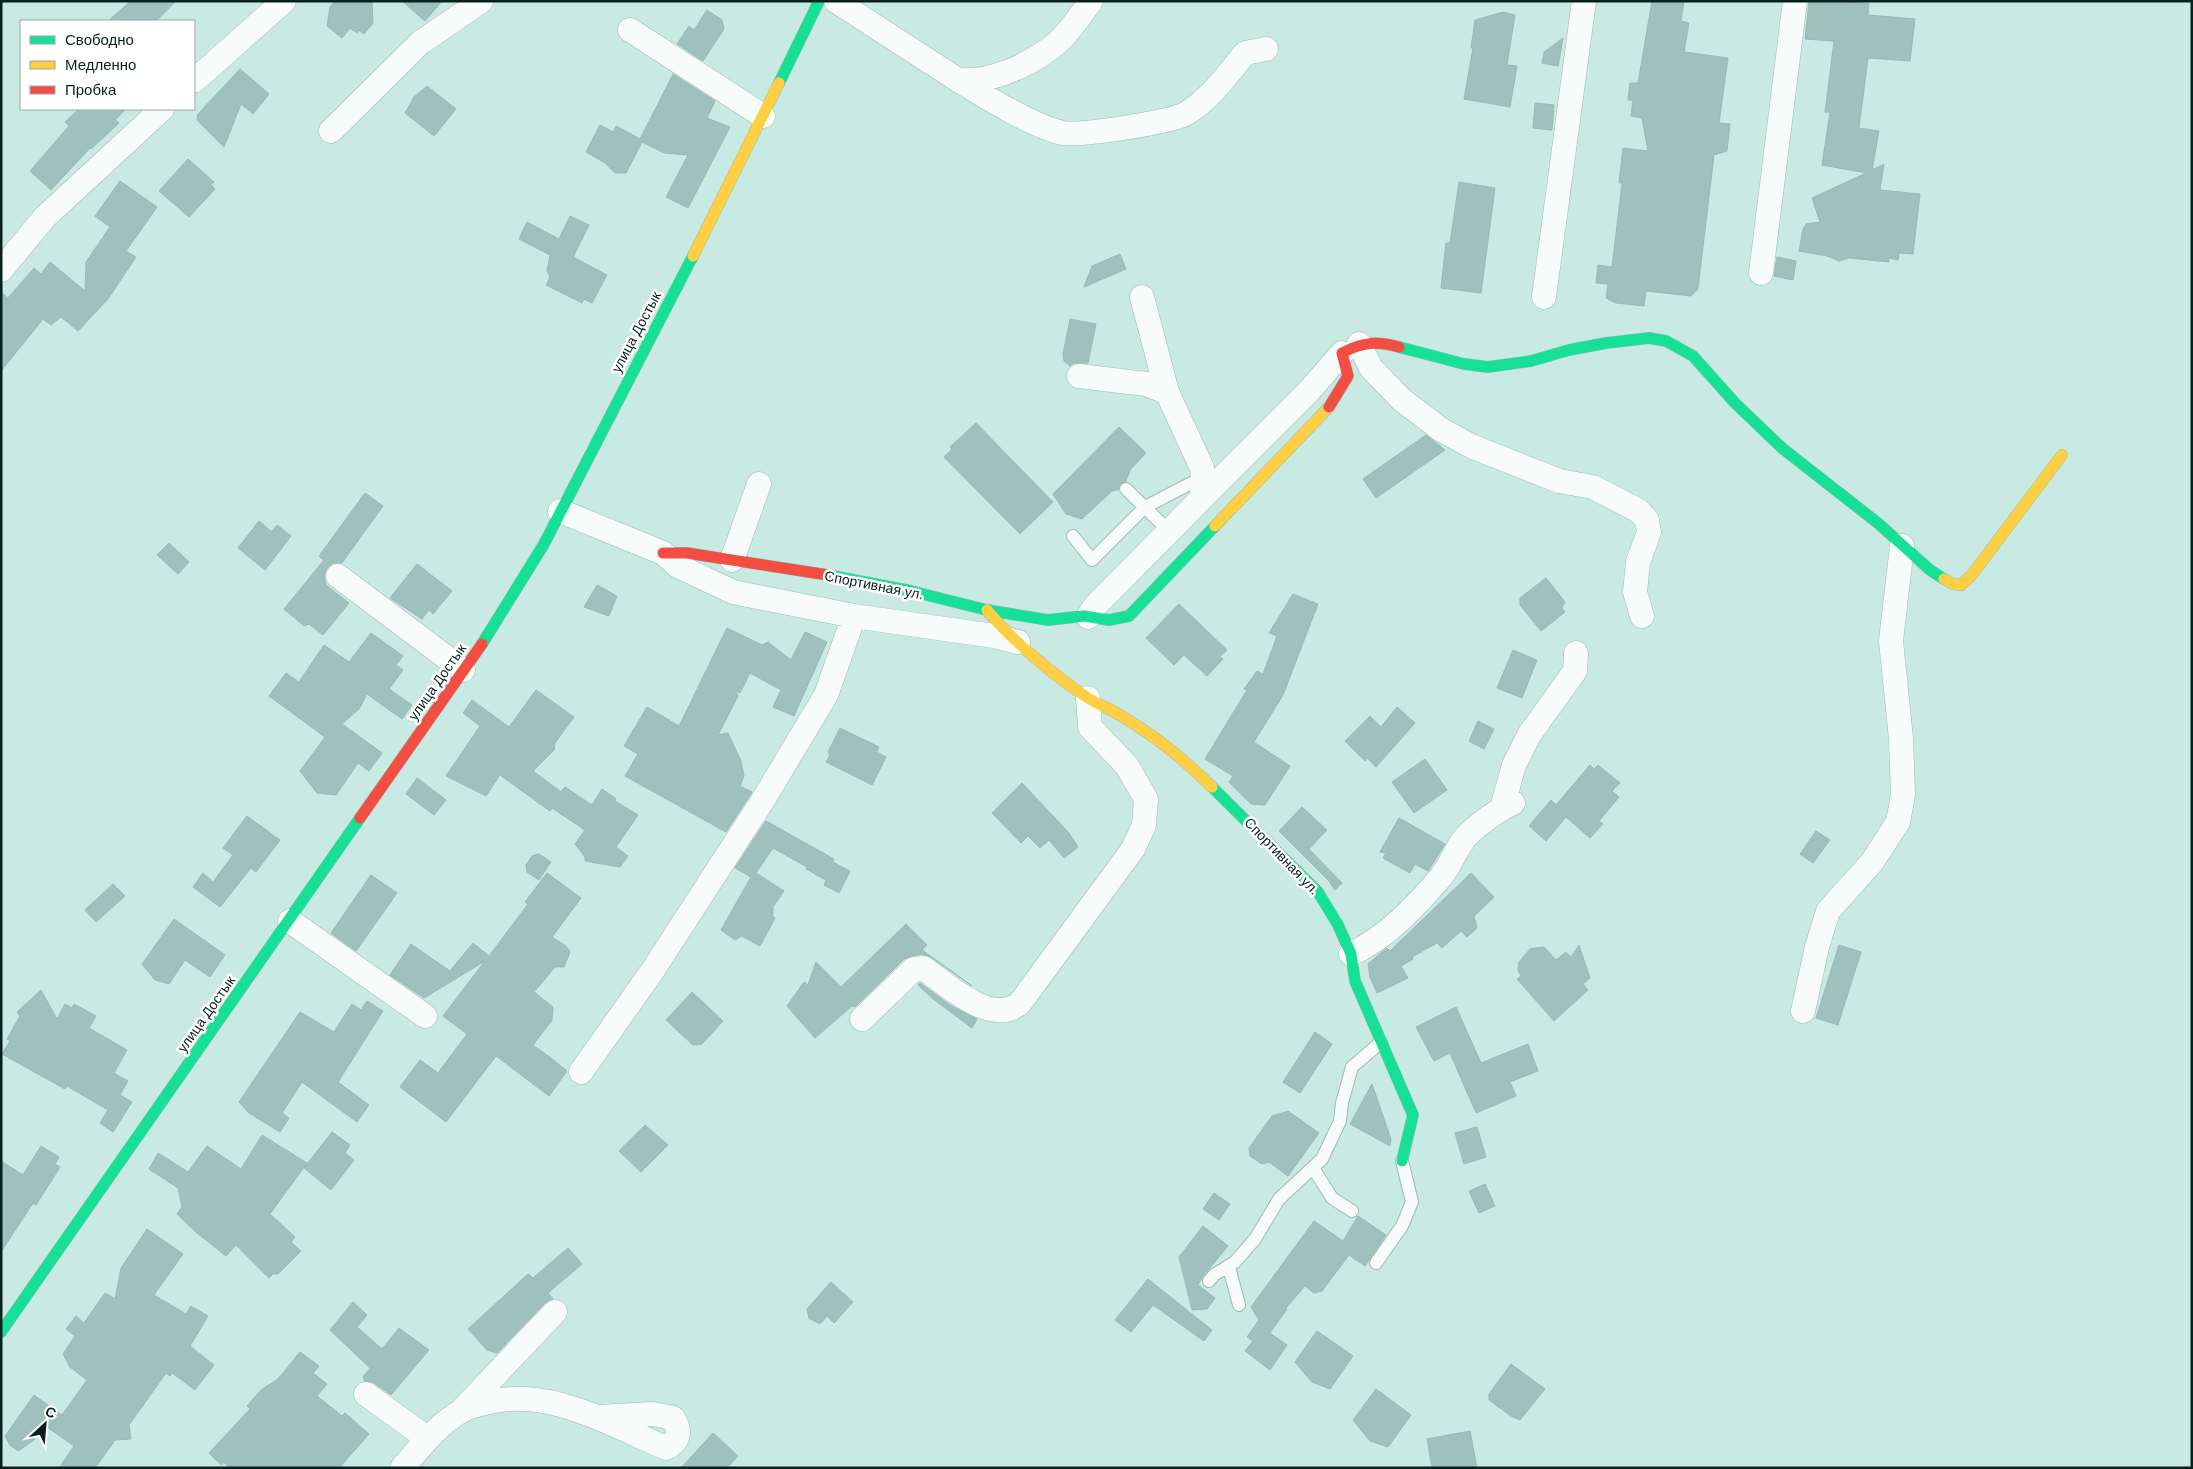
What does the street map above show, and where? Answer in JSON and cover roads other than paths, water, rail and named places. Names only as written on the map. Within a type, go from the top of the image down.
[{"type":"street","points":[[195,79],[284,1]]},
{"type":"street","points":[[331,131],[420,43],[481,1]]},
{"type":"street","name":"улица Достык","points":[[1,1332],[494,627],[544,544],[717,210],[819,1]]},
{"type":"street","points":[[836,1],[958,80],[1029,120],[1063,133],[1087,134],[1185,114],[1209,97],[1245,53],[1266,49]]},
{"type":"street","points":[[958,80],[975,82],[990,77],[1018,67],[1051,48],[1091,1]]},
{"type":"street","points":[[1544,297],[1584,1]]},
{"type":"street","points":[[1761,273],[1795,1]]},
{"type":"street","points":[[630,30],[763,116]]},
{"type":"street","points":[[1,270],[45,217],[161,110]]},
{"type":"street","points":[[1142,297],[1167,392],[1202,468],[1201,488]]},
{"type":"street","points":[[1086,617],[1169,531],[1201,488],[1309,391],[1350,349],[1381,342],[1464,364],[1488,367],[1531,361],[1569,350],[1606,343],[1649,338],[1666,341],[1693,356],[1734,403],[1782,448],[1879,524],[1930,570],[1953,584],[1961,585],[1971,576],[2062,455]]},
{"type":"street","points":[[1350,349],[1402,400],[1440,429],[1471,446],[1559,481],[1592,487],[1639,511],[1647,520],[1649,532],[1638,562],[1635,592],[1642,616]]},
{"type":"street","name":"Спортивная ул.","points":[[664,553],[687,553],[732,560],[902,590],[987,610],[1048,620],[1086,617],[1109,620],[1129,616],[1326,411],[1348,376],[1350,349]]},
{"type":"street","points":[[1079,376],[1146,384],[1167,392]]},
{"type":"street","points":[[732,560],[759,484]]},
{"type":"street","name":"Спортивная ул.","points":[[560,511],[664,553],[678,566],[733,592],[854,616],[994,636],[1018,642]]},
{"type":"street","points":[[1803,1011],[1817,947],[1828,911],[1872,862],[1898,822],[1903,795],[1891,641],[1902,546]]},
{"type":"street","points":[[338,576],[463,670]]},
{"type":"street","name":"Спортивная ул.","points":[[987,610],[1000,627],[1088,698],[1119,714],[1199,774],[1273,845],[1318,892],[1338,925],[1351,954],[1355,981],[1412,1115],[1402,1161]]},
{"type":"street","points":[[581,1072],[653,970],[763,800],[812,719],[826,695],[854,616]]},
{"type":"street","points":[[1351,954],[1370,946],[1389,931],[1440,877],[1464,839],[1507,806],[1514,765],[1529,735],[1575,671],[1576,653]]},
{"type":"street","points":[[862,1020],[914,970],[923,968],[982,1008],[997,1012],[1012,1010],[1020,1003],[1133,849],[1144,825],[1146,799],[1127,766],[1090,727],[1088,698]]},
{"type":"street","points":[[290,921],[425,1016]]},
{"type":"street","points":[[402,1468],[428,1439],[463,1409],[556,1312]]},
{"type":"street","points":[[366,1394],[428,1439]]},
{"type":"street","points":[[463,1409],[499,1400],[549,1401],[597,1417]]},
{"type":"lane","points":[[1073,536],[1092,560],[1145,507],[1201,488]]},
{"type":"lane","points":[[1126,489],[1169,531]]},
{"type":"lane","points":[[1209,1281],[1214,1275],[1229,1267],[1256,1239],[1279,1199],[1322,1159],[1340,1121],[1342,1103],[1352,1067],[1381,1042]]},
{"type":"lane","points":[[1376,1263],[1402,1226],[1412,1202],[1402,1161]]},
{"type":"lane","points":[[1312,1168],[1332,1198],[1352,1211]]},
{"type":"lane","points":[[1229,1267],[1239,1305]]}]
